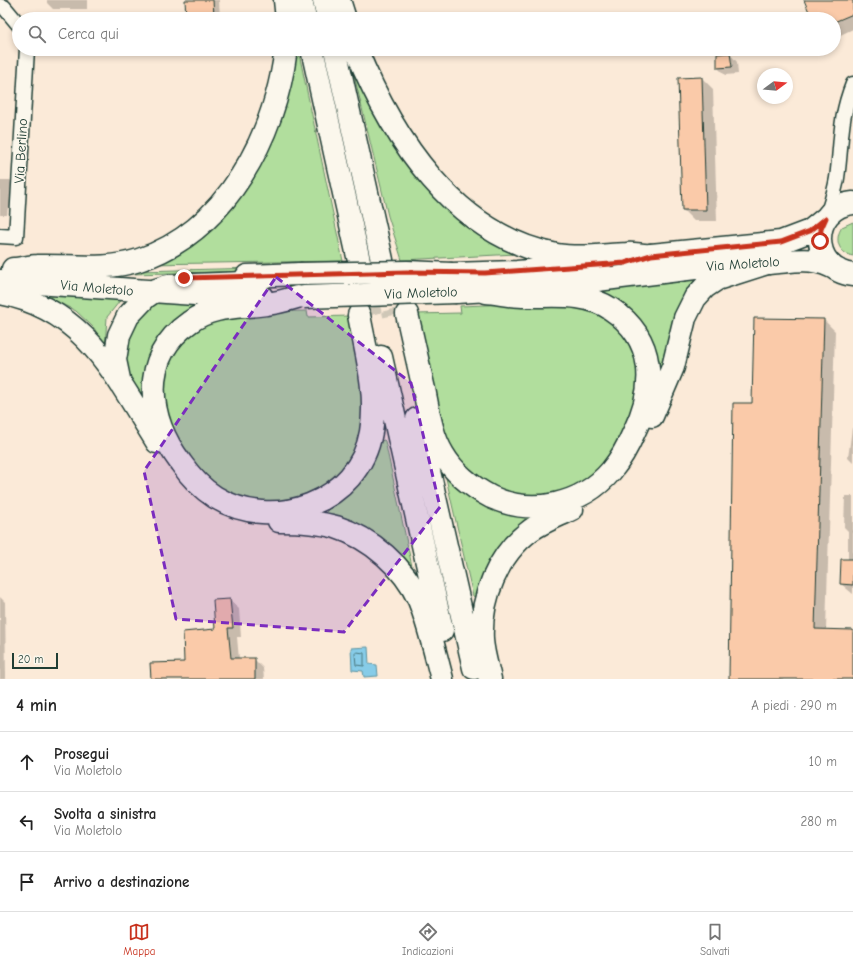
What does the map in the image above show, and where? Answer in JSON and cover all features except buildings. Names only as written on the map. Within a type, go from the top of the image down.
[{"type":"main road","points":[[285,0],[286,12]]},
{"type":"main road","points":[[301,0],[304,12]]},
{"type":"main road","points":[[324,0],[327,12]]},
{"type":"main road","points":[[339,0],[343,12]]},
{"type":"main road","points":[[4,273],[36,266],[96,267],[140,260],[162,249],[195,227],[228,194],[258,146],[275,101],[285,56]]},
{"type":"main road","points":[[314,56],[343,191],[353,261]]},
{"type":"main road","points":[[337,56],[371,211],[388,260]]},
{"type":"main road","points":[[359,56],[380,102],[416,158],[440,188],[477,220],[516,241],[556,255],[579,257],[628,254],[651,255]]},
{"type":"main road","name":"Via Moletolo","points":[[4,273],[63,285],[152,293],[301,297],[454,283],[511,272],[618,263],[632,261],[651,255],[781,242],[810,231],[839,206],[853,203]]},
{"type":"main road","name":"Via Moletolo","points":[[826,218],[821,229],[820,247],[825,258],[845,273]]},
{"type":"main road","name":"Via Moletolo","points":[[4,273],[114,278],[407,272],[486,292],[570,284],[740,262],[767,263],[808,260],[824,263],[845,273]]},
{"type":"main road","points":[[490,679],[483,648],[483,614],[492,581],[505,557],[531,530],[589,500],[606,489],[620,474],[635,451],[659,401],[673,367],[685,318],[696,298],[705,287],[717,279],[767,263]]},
{"type":"main road","points":[[125,392],[116,367],[117,342],[128,316],[136,306],[152,293],[168,286],[244,283],[252,282],[266,276]]},
{"type":"main road","points":[[477,679],[445,547],[400,314],[434,434],[441,450],[452,466],[476,488],[500,501],[539,506],[566,502],[583,494],[605,478],[626,449],[642,416],[648,392],[649,373],[644,349],[626,322],[610,309],[592,300],[578,297],[521,296],[486,292]]},
{"type":"main road","points":[[0,293],[41,306],[54,313],[76,329],[99,352],[176,471],[197,494],[209,504],[224,512],[244,518],[307,522],[335,527],[361,538],[385,555],[404,577],[418,598],[426,620],[442,679]]},
{"type":"main road","points":[[301,297],[271,304],[225,307],[201,315],[175,335],[163,352],[154,378],[154,400],[163,435],[178,458],[199,484],[214,496],[236,507],[274,512],[306,507],[334,492],[344,483],[358,464],[369,439],[373,410],[365,315],[455,679]]},
{"type":"street","points":[[0,6],[4,7],[12,17]]},
{"type":"street","name":"Via Berlino","points":[[0,236],[16,237],[27,56]]},
{"type":"street","points":[[826,218],[837,176],[842,119],[853,84]]},
{"type":"highlighted area","points":[[276,277],[411,383],[440,507],[344,632],[176,619],[144,471]]},
{"type":"green space","points":[[290,56],[299,56],[343,261],[148,264],[217,218]]},
{"type":"green space","points":[[355,73],[364,88],[516,254],[402,260],[388,216],[354,75]]},
{"type":"green space","points":[[853,222],[853,256],[841,249],[838,236],[842,227]]},
{"type":"green space","points":[[298,267],[299,270],[130,274],[138,271]]},
{"type":"green space","points":[[705,275],[661,375],[598,291]]},
{"type":"green space","points":[[33,290],[123,297],[107,317],[105,347],[94,328],[76,311]]},
{"type":"green space","points":[[155,301],[202,301],[190,312],[146,403],[133,390],[124,368],[129,330]]},
{"type":"green space","points":[[562,302],[573,303],[613,320],[638,354],[637,410],[600,473],[555,497],[507,495],[470,474],[445,439],[415,314],[461,313],[460,306]]},
{"type":"green space","points":[[307,311],[308,317],[350,316],[365,386],[362,439],[332,485],[280,504],[233,498],[193,466],[163,411],[165,364],[190,330],[236,312]]},
{"type":"green space","points":[[384,440],[413,571],[325,513],[350,488],[376,451],[381,441]]},
{"type":"green space","points":[[447,477],[536,514],[475,597],[473,596]]},
{"type":"water","points":[[368,647],[369,664],[377,665],[378,676],[364,677],[363,671],[352,670],[351,648]]},
{"type":"tunnel","points":[[362,276],[371,315]]},
{"type":"tunnel","points":[[385,277],[394,315]]},
{"type":"route","points":[[184,278],[407,272],[445,274],[485,273],[625,263],[651,255],[781,242],[796,238],[810,231],[826,218],[821,229],[820,241]]}]
